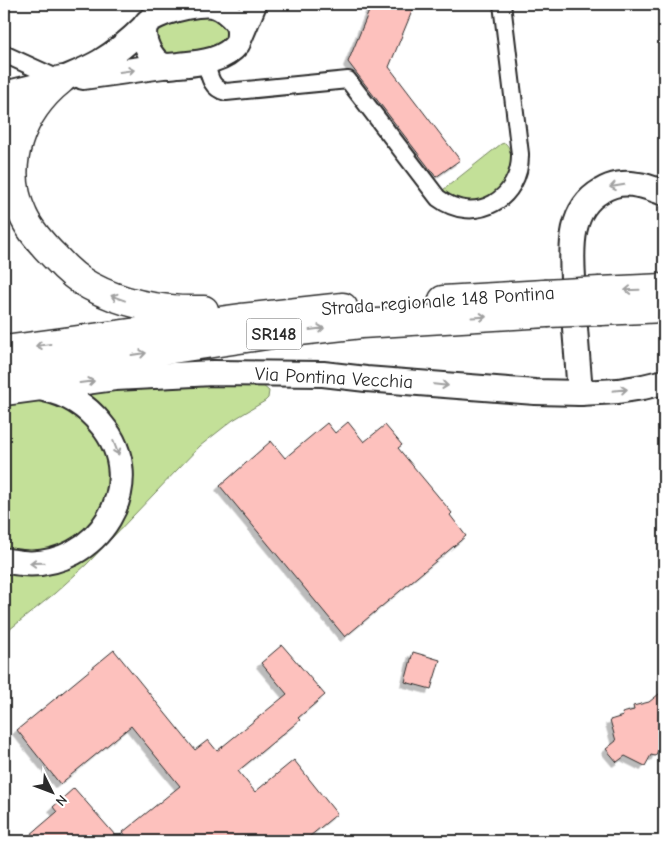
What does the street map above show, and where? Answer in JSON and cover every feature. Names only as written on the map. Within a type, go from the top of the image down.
[{"type":"highway","points":[[62,80],[41,98],[27,120],[16,147],[13,171],[16,194],[26,221],[50,252],[75,276],[90,286],[121,299],[135,304],[164,309],[197,310],[358,306]]},
{"type":"highway","name":"Strada regionale 148 Pontina","points":[[4,350],[256,316],[358,306],[545,304],[601,301],[664,288]]},
{"type":"highway","points":[[601,301],[664,308]]},
{"type":"highway","name":"Strada regionale 148 Pontina","points":[[4,374],[273,334],[545,304]]},
{"type":"street","points":[[4,129],[20,109],[34,96],[114,53],[147,18],[204,4],[217,6],[234,21],[239,29],[238,42]]},
{"type":"street","points":[[9,92],[62,80],[206,61],[224,56],[238,42],[254,4]]},
{"type":"street","points":[[206,61],[212,83],[220,90],[226,92],[348,80],[434,194],[454,207],[480,209],[497,202],[510,189],[518,174],[520,164],[502,4]]},
{"type":"street","points":[[147,18],[144,33],[146,44],[154,58],[163,66]]},
{"type":"street","points":[[11,57],[62,80]]},
{"type":"street","points":[[9,92],[20,85],[23,75],[22,66],[11,57]]},
{"type":"street","points":[[573,278],[573,234],[581,210],[590,199],[604,189],[621,184],[638,185],[664,193]]},
{"type":"street","points":[[575,328],[580,393]]},
{"type":"street","name":"Via Pontina Vecchia","points":[[4,393],[115,378],[213,373],[323,374],[366,380],[477,389],[580,393],[630,389],[664,382]]},
{"type":"street","points":[[5,561],[37,564],[65,558],[86,544],[104,526],[111,516],[120,490],[120,462],[117,450],[106,429],[89,410],[73,399],[64,394],[40,388]]},
{"type":"green space","points":[[209,16],[224,21],[229,36],[218,47],[167,58],[154,42],[158,30],[168,24]]},
{"type":"green space","points":[[505,143],[511,155],[510,170],[506,181],[498,190],[477,200],[465,200],[454,197],[443,190],[501,144]]},
{"type":"green space","points":[[261,384],[269,391],[268,398],[265,401],[233,420],[200,446],[87,564],[55,593],[4,634],[4,573],[33,573],[126,498],[78,395],[143,385]]},
{"type":"green space","points":[[38,396],[64,402],[107,441],[111,501],[65,552],[4,554],[4,401]]},
{"type":"building","points":[[372,4],[415,4],[389,67],[460,160],[436,177],[348,62]]},
{"type":"building","points":[[348,422],[364,442],[385,425],[402,445],[398,448],[452,513],[450,515],[466,536],[345,637],[220,486],[271,441],[285,458],[327,423],[335,433]]},
{"type":"building","points":[[282,645],[325,695],[298,718],[300,720],[238,771],[255,792],[294,760],[337,814],[304,841],[130,841],[123,832],[180,786],[131,726],[60,784],[17,730],[114,650],[195,750],[208,740],[217,751],[287,694],[261,663]]},
{"type":"building","points":[[413,652],[440,660],[431,689],[405,682]]},
{"type":"building","points":[[664,690],[664,748],[661,746],[655,756],[651,755],[645,766],[625,756],[617,762],[606,749],[616,741],[610,720],[623,716],[622,713],[634,710],[633,706],[649,702]]},
{"type":"building","points":[[74,788],[115,835],[108,841],[23,841],[57,812],[53,807]]}]
